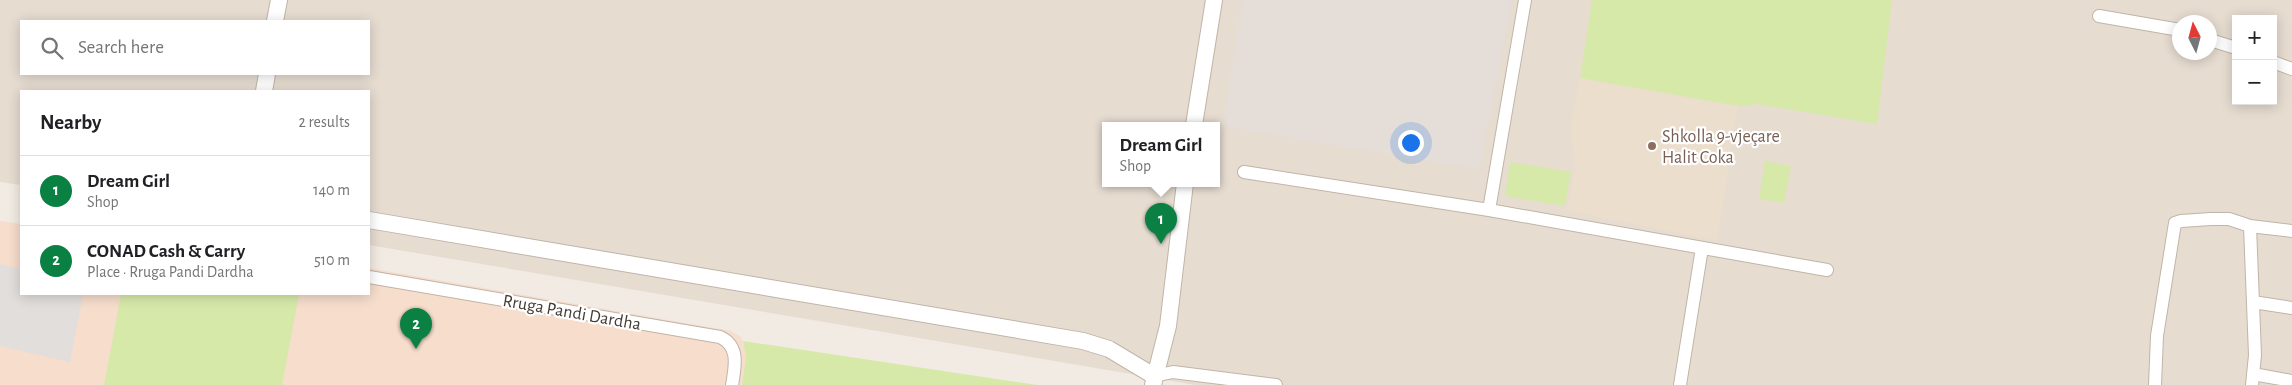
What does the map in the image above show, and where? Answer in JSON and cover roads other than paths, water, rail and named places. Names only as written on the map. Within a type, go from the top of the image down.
[{"type":"street","points":[[275,20],[279,0]]},
{"type":"street","points":[[1194,122],[1214,0]]},
{"type":"street","points":[[1489,210],[1525,0]]},
{"type":"street","points":[[2099,16],[2172,29]]},
{"type":"street","points":[[2217,42],[2232,47]]},
{"type":"street","points":[[2277,64],[2292,70]]},
{"type":"street","points":[[264,90],[267,75]]},
{"type":"street","points":[[1244,172],[1489,210],[1827,270]]},
{"type":"street","points":[[1153,381],[1168,326],[1185,187]]},
{"type":"street","points":[[2155,385],[2157,336],[2172,229],[2175,223],[2211,218],[2229,220],[2250,226],[2292,231]]},
{"type":"street","points":[[370,220],[1083,341],[1108,349],[1153,381]]},
{"type":"street","points":[[2250,226],[2255,355],[2253,379],[2292,381]]},
{"type":"street","points":[[1680,385],[1702,248]]},
{"type":"street","name":"Rruga Pandi Dardha","points":[[370,277],[720,337],[731,344],[736,358],[732,385]]},
{"type":"street","points":[[2253,302],[2292,308]]},
{"type":"street","points":[[1153,381],[1174,372],[1276,385]]},
{"type":"place","name":"Shkolla 9-vjeçare Halit Coka","points":[[1652,146]]},
{"type":"place","name":"Dream Girl","points":[[1161,244]]},
{"type":"place","name":"CONAD Cash & Carry","points":[[416,349]]}]
